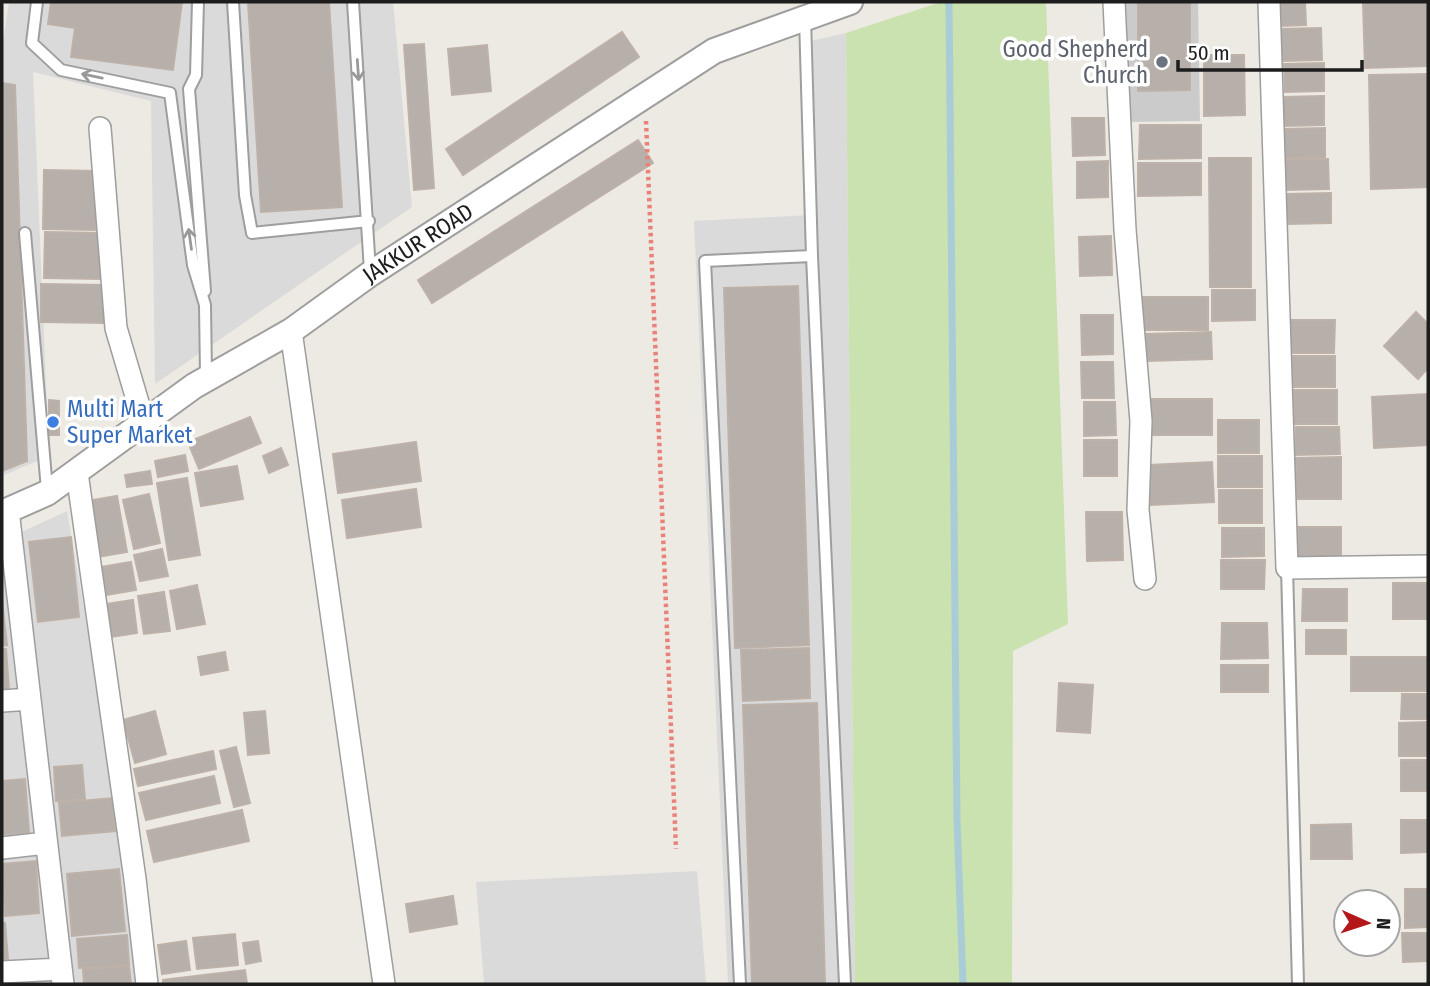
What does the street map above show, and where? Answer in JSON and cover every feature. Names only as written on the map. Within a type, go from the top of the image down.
[{"type":"street","name":"JAKKUR ROAD","points":[[5,512],[47,493],[206,379],[291,331],[370,274],[714,51],[805,10],[850,2]]},
{"type":"street","points":[[1114,2],[1125,230],[1141,421],[1138,510],[1145,579]]},
{"type":"street","points":[[1269,2],[1287,568],[1428,566]]},
{"type":"street","points":[[100,128],[116,328],[144,423]]},
{"type":"street","points":[[291,331],[384,984]]},
{"type":"street","points":[[77,473],[135,879],[147,984]]},
{"type":"street","points":[[2,972],[62,977],[5,512]]},
{"type":"street","points":[[2,701],[30,699]]},
{"type":"street","points":[[2,848],[46,843]]},
{"type":"lane","points":[[37,2],[32,43],[61,69],[170,93],[193,265],[205,305]]},
{"type":"lane","points":[[198,2],[196,75],[189,89],[205,255],[206,379]]},
{"type":"lane","points":[[233,2],[244,195],[252,233],[369,221]]},
{"type":"lane","points":[[353,2],[369,221],[370,274]]},
{"type":"lane","points":[[805,10],[812,256],[845,984]]},
{"type":"lane","points":[[25,233],[47,493]]},
{"type":"lane","points":[[740,984],[705,261],[812,256]]},
{"type":"lane","points":[[1287,568],[1298,984]]},
{"type":"path","points":[[645,95],[676,849]]},
{"type":"shaded area","points":[[9,2],[393,2],[412,207],[155,384],[151,101],[33,72],[49,456],[2,476],[2,50]]},
{"type":"shaded area","name":"Good Shepherd Church","points":[[1124,2],[1198,2],[1200,121],[1127,122]]},
{"type":"shaded area","points":[[846,33],[855,984],[728,984],[694,221],[810,215],[811,41]]},
{"type":"shaded area","points":[[67,511],[113,776],[136,984],[2,984],[2,541]]},
{"type":"shaded area","points":[[697,871],[706,984],[484,984],[476,882]]},
{"type":"green space","points":[[941,2],[1046,2],[1068,624],[1013,651],[1012,984],[855,984],[846,33]]},
{"type":"building","points":[[51,2],[182,2],[173,70],[71,57],[75,28],[48,24]]},
{"type":"building","points":[[248,2],[329,2],[342,207],[261,212]]},
{"type":"building","points":[[1138,2],[1190,2],[1190,90],[1138,91]]},
{"type":"building","points":[[1279,2],[1305,2],[1306,25],[1280,26]]},
{"type":"building","points":[[1363,2],[1428,2],[1428,66],[1365,68]]},
{"type":"building","points":[[1321,28],[1322,60],[1280,61],[1279,29]]},
{"type":"building","points":[[622,32],[639,57],[463,175],[446,149]]},
{"type":"building","points":[[424,44],[434,188],[414,190],[404,45]]},
{"type":"building","points":[[487,45],[491,91],[452,95],[448,49]]},
{"type":"building","points":[[1204,55],[1244,55],[1245,115],[1204,116]]},
{"type":"building","points":[[1324,63],[1324,91],[1285,92],[1284,64]]},
{"type":"building","points":[[1428,74],[1428,187],[1371,189],[1369,75]]},
{"type":"building","points":[[2,83],[15,85],[27,461],[2,471]]},
{"type":"building","points":[[1324,96],[1324,125],[1284,126],[1283,97]]},
{"type":"building","points":[[1072,118],[1104,118],[1105,155],[1073,156]]},
{"type":"building","points":[[1140,125],[1201,125],[1201,158],[1139,159]]},
{"type":"building","points":[[1325,128],[1325,157],[1284,158],[1283,129]]},
{"type":"building","points":[[638,140],[653,163],[432,303],[418,280]]},
{"type":"building","points":[[1209,158],[1251,158],[1251,287],[1210,287]]},
{"type":"building","points":[[1328,159],[1329,189],[1285,190],[1285,160]]},
{"type":"building","points":[[1108,161],[1108,197],[1077,198],[1077,162]]},
{"type":"building","points":[[1138,163],[1201,163],[1201,195],[1138,196]]},
{"type":"building","points":[[44,170],[97,171],[96,230],[43,229]]},
{"type":"building","points":[[1331,193],[1331,223],[1287,224],[1286,194]]},
{"type":"building","points":[[45,232],[102,233],[101,279],[44,278]]},
{"type":"building","points":[[1111,236],[1112,275],[1080,276],[1079,237]]},
{"type":"building","points":[[41,284],[106,285],[105,323],[41,322]]},
{"type":"building","points":[[798,286],[809,645],[735,648],[724,288]]},
{"type":"building","points":[[1212,290],[1255,290],[1255,320],[1212,321]]},
{"type":"building","points":[[1143,297],[1208,297],[1208,330],[1143,330]]},
{"type":"building","points":[[1416,312],[1428,324],[1428,368],[1418,379],[1384,346]]},
{"type":"building","points":[[1081,315],[1113,315],[1113,354],[1082,355]]},
{"type":"building","points":[[1290,320],[1335,320],[1334,353],[1290,353]]},
{"type":"building","points":[[1211,332],[1212,359],[1147,361],[1146,334]]},
{"type":"building","points":[[1292,356],[1335,356],[1335,387],[1293,387]]},
{"type":"building","points":[[1081,362],[1113,362],[1114,398],[1082,398]]},
{"type":"building","points":[[1294,390],[1337,390],[1337,424],[1294,424]]},
{"type":"building","points":[[1428,394],[1428,445],[1374,448],[1372,397]]},
{"type":"building","points":[[1148,399],[1212,399],[1212,435],[1148,435]]},
{"type":"building","points":[[49,400],[59,401],[59,435],[49,435]]},
{"type":"building","points":[[1084,402],[1115,402],[1116,435],[1084,436]]},
{"type":"building","points":[[250,417],[261,443],[199,469],[188,442]]},
{"type":"building","points":[[1218,420],[1259,420],[1259,453],[1218,453]]},
{"type":"building","points":[[1296,427],[1339,427],[1340,454],[1295,455]]},
{"type":"building","points":[[1084,440],[1117,440],[1117,476],[1084,476]]},
{"type":"building","points":[[416,442],[421,481],[338,493],[333,454]]},
{"type":"building","points":[[281,448],[288,465],[269,473],[263,456]]},
{"type":"building","points":[[185,455],[188,471],[158,477],[155,461]]},
{"type":"building","points":[[1218,456],[1262,456],[1262,487],[1218,487]]},
{"type":"building","points":[[1341,457],[1341,499],[1296,499],[1296,458]]},
{"type":"building","points":[[1212,462],[1214,502],[1150,505],[1149,465]]},
{"type":"building","points":[[237,466],[243,499],[201,506],[195,473]]},
{"type":"building","points":[[150,471],[152,484],[127,487],[125,475]]},
{"type":"building","points":[[187,478],[200,555],[169,560],[157,483]]},
{"type":"building","points":[[416,489],[421,527],[347,538],[342,500]]},
{"type":"building","points":[[1219,490],[1262,490],[1262,523],[1219,523]]},
{"type":"building","points":[[149,494],[160,543],[134,549],[123,500]]},
{"type":"building","points":[[117,496],[127,552],[97,557],[87,501]]},
{"type":"building","points":[[1086,512],[1122,512],[1123,560],[1087,561]]},
{"type":"building","points":[[1298,527],[1341,527],[1341,560],[1298,560]]},
{"type":"building","points":[[1222,528],[1264,528],[1264,556],[1222,557]]},
{"type":"building","points":[[71,537],[79,617],[38,622],[29,542]]},
{"type":"building","points":[[162,549],[168,576],[140,581],[134,555]]},
{"type":"building","points":[[1221,560],[1265,560],[1264,589],[1221,589]]},
{"type":"building","points":[[131,562],[136,590],[100,596],[95,568]]},
{"type":"building","points":[[1393,583],[1428,583],[1428,619],[1393,619]]},
{"type":"building","points":[[197,585],[205,624],[177,629],[170,591]]},
{"type":"building","points":[[1303,589],[1347,589],[1347,621],[1302,621]]},
{"type":"building","points":[[164,592],[170,631],[144,634],[138,596]]},
{"type":"building","points":[[2,600],[7,645],[2,646]]},
{"type":"building","points":[[133,600],[137,633],[110,637],[106,604]]},
{"type":"building","points":[[1222,623],[1267,623],[1268,658],[1221,659]]},
{"type":"building","points":[[1306,630],[1346,630],[1346,654],[1306,654]]},
{"type":"building","points":[[809,648],[810,698],[743,701],[741,650]]},
{"type":"building","points":[[2,649],[6,649],[9,690],[2,691]]},
{"type":"building","points":[[225,652],[228,670],[201,675],[198,657]]},
{"type":"building","points":[[1351,657],[1428,657],[1428,691],[1351,691]]},
{"type":"building","points":[[1221,665],[1268,665],[1268,692],[1221,692]]},
{"type":"building","points":[[1059,683],[1093,685],[1090,733],[1057,731]]},
{"type":"building","points":[[1402,694],[1428,694],[1428,719],[1401,719]]},
{"type":"building","points":[[817,703],[825,984],[752,984],[743,705]]},
{"type":"building","points":[[155,711],[166,754],[135,763],[123,720]]},
{"type":"building","points":[[265,711],[269,753],[248,755],[244,713]]},
{"type":"building","points":[[1428,722],[1428,756],[1399,756],[1399,723]]},
{"type":"building","points":[[236,747],[250,803],[234,807],[220,751]]},
{"type":"building","points":[[213,751],[216,769],[138,786],[134,769]]},
{"type":"building","points":[[1401,760],[1428,760],[1428,791],[1401,791]]},
{"type":"building","points":[[82,765],[85,799],[56,801],[54,767]]},
{"type":"building","points":[[214,776],[220,803],[146,820],[139,793]]},
{"type":"building","points":[[25,779],[29,832],[2,835],[2,781]]},
{"type":"building","points":[[113,798],[115,831],[62,836],[59,803]]},
{"type":"building","points":[[242,810],[249,841],[154,862],[147,831]]},
{"type":"building","points":[[1401,820],[1428,820],[1428,852],[1401,853]]},
{"type":"building","points":[[1351,824],[1352,859],[1311,859],[1311,825]]},
{"type":"building","points":[[36,861],[39,913],[5,916],[2,864]]},
{"type":"building","points":[[119,869],[125,931],[72,936],[67,874]]},
{"type":"building","points":[[1405,889],[1428,889],[1428,927],[1405,928]]},
{"type":"building","points":[[453,896],[457,924],[410,932],[406,904]]},
{"type":"building","points":[[2,923],[5,923],[8,959],[2,960]]},
{"type":"building","points":[[1402,933],[1428,933],[1428,961],[1403,962]]},
{"type":"building","points":[[235,934],[238,965],[197,969],[193,938]]},
{"type":"building","points":[[127,935],[129,965],[79,968],[77,939]]},
{"type":"building","points":[[186,941],[190,970],[162,974],[158,945]]},
{"type":"building","points":[[258,941],[261,961],[246,964],[243,943]]},
{"type":"building","points":[[129,966],[131,984],[84,984],[83,970]]},
{"type":"building","points":[[245,970],[247,984],[163,984],[163,980]]},
{"type":"waterway","points":[[949,2],[957,820],[963,984]]},
{"type":"place","name":"Good Shepherd Church","points":[[1162,62]]},
{"type":"place","name":"Multi Mart Super Market","points":[[53,422]]}]
